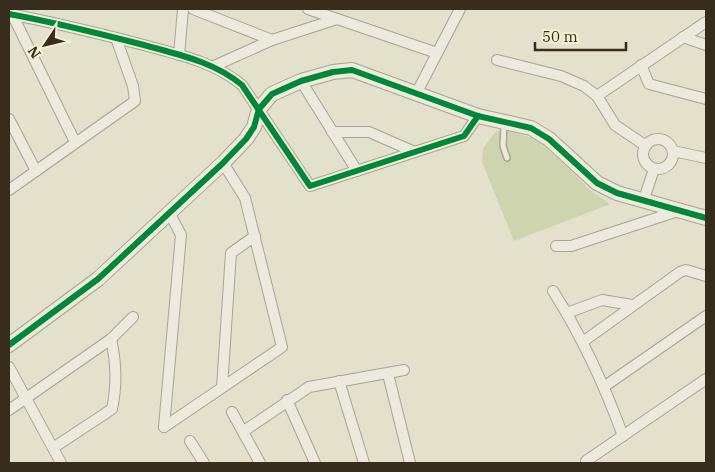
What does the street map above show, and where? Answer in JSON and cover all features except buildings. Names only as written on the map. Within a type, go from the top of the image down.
[{"type":"street","points":[[179,55],[182,9]]},
{"type":"street","points":[[192,9],[272,40]]},
{"type":"street","points":[[308,9],[437,53]]},
{"type":"street","points":[[416,94],[460,9]]},
{"type":"street","points":[[10,14],[116,38],[179,55],[214,66],[230,75],[242,85],[310,186],[464,136],[478,116]]},
{"type":"street","points":[[10,14],[75,142]]},
{"type":"street","points":[[214,66],[272,40],[337,19]]},
{"type":"street","points":[[597,96],[706,22]]},
{"type":"street","points":[[683,37],[706,45]]},
{"type":"street","points":[[9,190],[134,100],[133,86],[116,38]]},
{"type":"street","points":[[497,60],[561,76],[584,86],[597,96],[615,125],[646,146]]},
{"type":"street","points":[[641,65],[649,84],[706,99]]},
{"type":"street","points":[[9,345],[98,279],[223,163],[254,127],[259,109],[272,94],[301,81],[333,72],[352,70],[478,116],[531,128],[549,140],[596,183],[617,193],[644,199],[678,211],[706,218]]},
{"type":"street","points":[[301,81],[357,171]]},
{"type":"street","points":[[9,119],[36,171]]},
{"type":"street","points":[[332,132],[369,132],[415,152]]},
{"type":"street","points":[[661,139],[669,143],[673,151],[672,161],[664,168],[654,169],[644,159],[646,146],[652,140],[661,139]]},
{"type":"street","points":[[673,151],[706,158]]},
{"type":"street","points":[[169,212],[181,235],[164,427],[282,347],[245,198],[223,163]]},
{"type":"street","points":[[644,199],[654,169]]},
{"type":"street","points":[[556,246],[571,246],[678,211]]},
{"type":"street","points":[[222,387],[231,253],[255,236]]},
{"type":"street","points":[[584,340],[680,272],[686,270],[706,276]]},
{"type":"street","points":[[553,291],[584,340],[605,386],[623,436]]},
{"type":"street","points":[[567,313],[602,300],[632,305]]},
{"type":"street","points":[[605,386],[706,316]]},
{"type":"street","points":[[9,410],[111,339],[133,317]]},
{"type":"street","points":[[53,448],[112,408],[115,396],[115,356],[111,339]]},
{"type":"street","points":[[9,367],[61,463]]},
{"type":"street","points":[[244,432],[309,386],[404,370]]},
{"type":"street","points":[[388,374],[410,463]]},
{"type":"street","points":[[586,461],[706,379]]},
{"type":"street","points":[[339,381],[364,463]]},
{"type":"street","points":[[287,400],[315,463]]},
{"type":"street","points":[[232,412],[260,463]]},
{"type":"street","points":[[190,441],[204,463]]},
{"type":"lane","points":[[505,122],[503,146],[507,158]]},
{"type":"green space","points":[[505,130],[536,139],[590,190],[610,204],[514,241],[482,162],[483,149],[495,132]]},
{"type":"cycle path","points":[[9,14],[140,44],[194,59],[219,70],[242,85],[310,186],[464,136],[478,116]]},
{"type":"cycle path","points":[[9,345],[98,279],[223,163],[246,139],[254,127],[259,109],[272,94],[301,81],[333,72],[352,70],[478,116],[531,128],[549,139],[597,183],[617,193],[706,218]]}]
